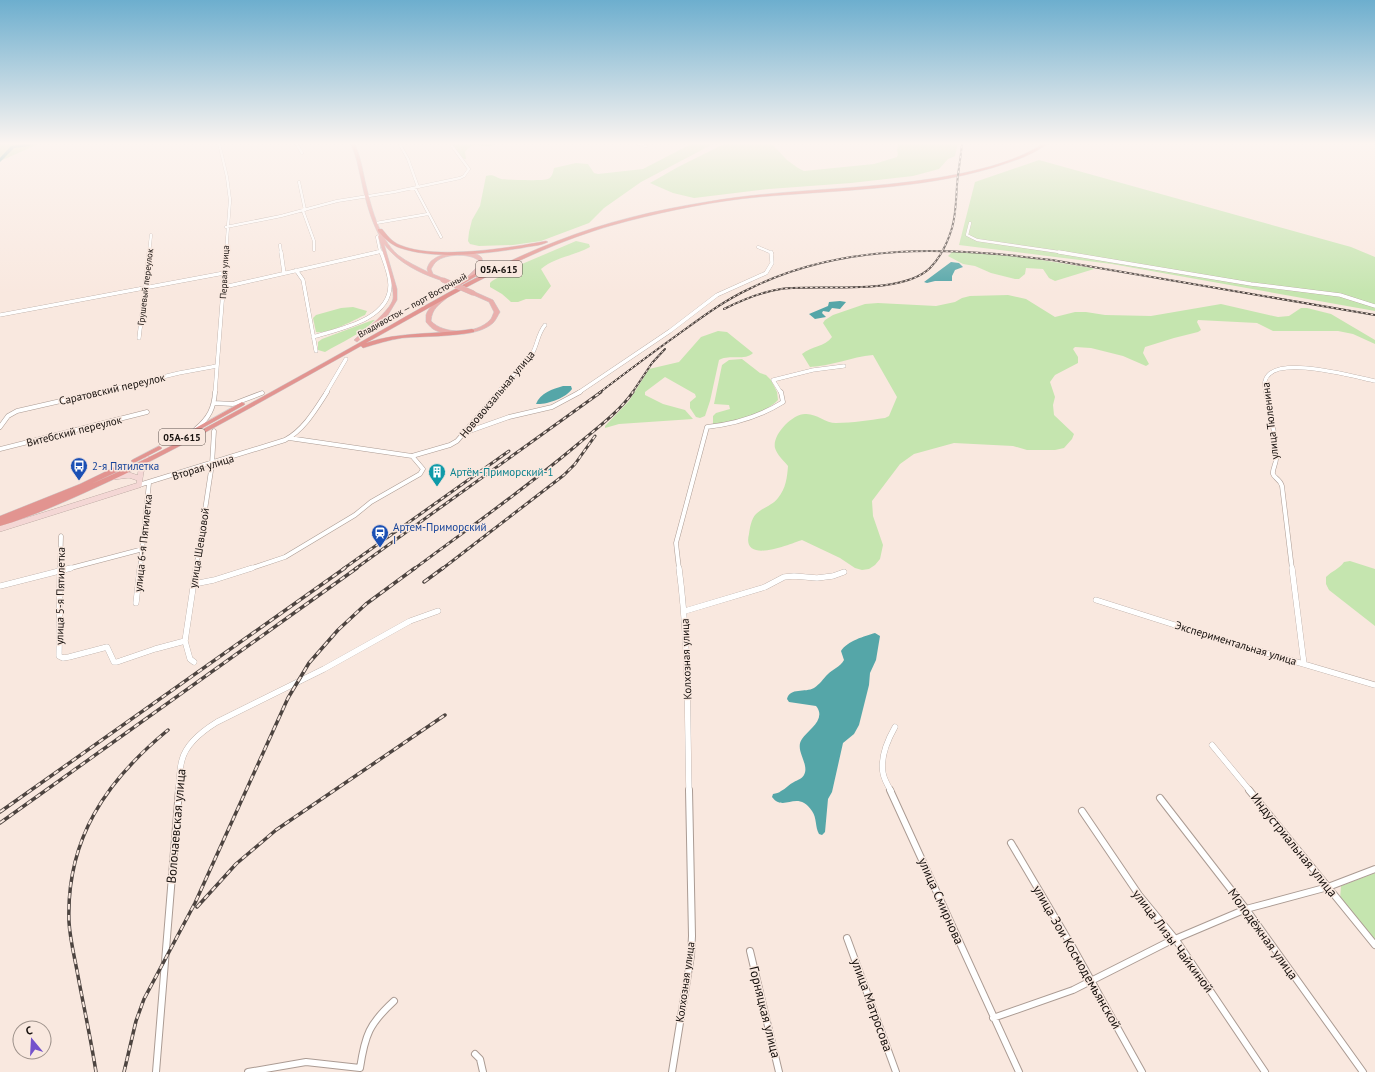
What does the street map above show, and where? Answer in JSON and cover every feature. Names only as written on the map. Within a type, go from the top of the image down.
[{"type":"highway","name":"Владивосток — порт Восточный","points":[[0,519],[82,486],[196,429],[467,280],[546,242],[615,219],[692,202],[750,193]]},
{"type":"highway","name":"Владивосток — порт Восточный","points":[[0,524],[55,503],[148,459],[343,357],[446,296],[553,243],[600,227],[645,215],[736,198],[795,193]]},
{"type":"highway","points":[[380,232],[393,243],[401,247],[429,253],[496,249],[546,242]]},
{"type":"highway","points":[[343,357],[387,338],[417,335],[457,334],[472,331]]},
{"type":"main road","points":[[366,193],[380,232],[396,256],[415,267],[491,301],[497,312],[496,316],[489,324],[472,331],[448,332],[436,329],[431,326],[428,320],[428,315],[433,307],[446,296]]},
{"type":"main road","points":[[357,340],[386,314],[395,300],[395,289],[380,232]]},
{"type":"main road","points":[[431,274],[429,269],[436,259],[454,254],[478,257],[481,260],[479,269],[467,280]]},
{"type":"main road","points":[[139,485],[138,478],[141,469],[148,459]]},
{"type":"main road","points":[[112,477],[129,475],[138,478]]},
{"type":"main road","name":"Вторая улица","points":[[0,529],[74,504],[139,485]]},
{"type":"street","name":"Первая улица","points":[[214,403],[224,287],[226,227],[230,200],[229,193]]},
{"type":"street","points":[[301,193],[304,210],[314,241],[314,250]]},
{"type":"street","points":[[226,227],[338,201],[383,193]]},
{"type":"street","points":[[419,193],[441,237]]},
{"type":"street","points":[[376,223],[428,214]]},
{"type":"street","points":[[970,223],[967,235],[976,240],[1251,284],[1340,295],[1375,306]]},
{"type":"street","points":[[313,337],[364,320],[375,314],[382,307],[390,289],[390,282],[377,237],[380,232]]},
{"type":"street","name":"Грушевый переулок","points":[[139,338],[151,235]]},
{"type":"street","points":[[280,244],[284,273]]},
{"type":"street","points":[[464,433],[509,417],[552,406],[576,394],[670,331],[717,295],[766,273],[772,263],[772,253],[758,247]]},
{"type":"street","points":[[224,287],[380,251]]},
{"type":"street","points":[[296,270],[303,280],[316,351]]},
{"type":"street","points":[[0,315],[224,273]]},
{"type":"street","name":"Нововокзальная улица","points":[[289,438],[412,456],[450,445],[457,441],[494,399],[506,381],[531,355],[536,346],[539,333],[545,325]]},
{"type":"street","name":"Вторая улица","points":[[139,485],[270,446],[289,438],[298,431],[323,396],[343,357]]},
{"type":"street","name":"Саратовский переулок","points":[[0,427],[8,416],[20,410],[179,373],[217,366]]},
{"type":"street","name":"Колхозная улица","points":[[672,1072],[691,955],[692,936],[688,767],[688,680],[685,611],[676,542],[707,427],[757,417],[783,402],[781,391],[773,380],[806,372],[844,366]]},
{"type":"street","name":"улица Тюленина","points":[[1304,664],[1280,480],[1274,476],[1273,473],[1276,459],[1272,419],[1264,382],[1266,376],[1270,372],[1281,368],[1304,367],[1375,381]]},
{"type":"street","points":[[196,429],[206,420],[214,403],[223,406],[230,406],[262,393]]},
{"type":"street","name":"Витебский переулок","points":[[0,449],[147,412]]},
{"type":"street","name":"улица Шевцовой","points":[[194,662],[190,659],[185,641],[212,464],[214,431]]},
{"type":"street","points":[[194,584],[214,580],[281,559],[355,515],[371,502],[420,474],[423,469],[412,456]]},
{"type":"street","name":"улица 6-я Пятилетка","points":[[136,603],[149,482]]},
{"type":"street","name":"улица 5-я Пятилетка","points":[[61,536],[59,656],[63,658],[69,657],[107,647],[114,662],[117,662],[155,649],[185,641]]},
{"type":"street","points":[[0,586],[143,549]]},
{"type":"street","points":[[685,611],[765,587],[789,576],[816,578],[833,576],[844,572]]},
{"type":"street","name":"Экспериментальная улица","points":[[1096,600],[1375,685]]},
{"type":"street","name":"Волочаевская улица","points":[[156,1072],[175,823],[182,759],[187,750],[199,735],[217,722],[324,669],[410,621],[438,612]]},
{"type":"street","name":"улица Смирнова","points":[[894,727],[886,742],[883,757],[883,774],[993,1018],[1019,1072]]},
{"type":"street","name":"Индустриальная улица","points":[[1212,745],[1375,945]]},
{"type":"street","name":"Молодёжная улица","points":[[1160,798],[1246,909],[1363,1072]]},
{"type":"street","name":"улица Лизы Чайкиной","points":[[1082,811],[1138,895],[1176,940],[1265,1072]]},
{"type":"street","name":"улица Зои Космодемьянской","points":[[1011,843],[1073,948],[1142,1072]]},
{"type":"street","points":[[993,1018],[1074,990],[1168,942],[1176,940],[1246,909],[1328,887],[1375,869]]},
{"type":"street","name":"улица Матросова","points":[[847,938],[896,1072]]},
{"type":"street","name":"Горняцкая улица","points":[[750,951],[779,1072]]},
{"type":"street","points":[[248,1072],[267,1070],[306,1062],[360,1070],[366,1034],[376,1018],[394,1001]]},
{"type":"street","points":[[475,1054],[480,1059],[483,1072]]},
{"type":"green space","points":[[483,193],[625,193],[604,208],[589,223],[541,241],[513,245],[479,246],[470,244],[468,241],[472,220],[480,206]]},
{"type":"green space","points":[[673,193],[735,193],[694,198]]},
{"type":"green space","points":[[972,193],[1157,193],[1351,247],[1375,257],[1375,311],[1112,264],[959,245]]},
{"type":"green space","points":[[576,241],[589,244],[590,247],[578,253],[558,259],[541,269],[551,286],[541,299],[526,299],[518,302],[511,302],[502,294],[490,287],[490,283],[492,281],[522,264]]},
{"type":"green space","points":[[953,251],[1022,257],[1094,269],[1055,281],[1049,278],[1043,269],[1026,268],[1025,274],[1019,279],[1015,279],[991,273],[975,266],[963,264],[948,256]]},
{"type":"green space","points":[[1008,295],[1026,299],[1055,317],[1075,312],[1105,315],[1151,316],[1221,304],[1278,317],[1289,316],[1301,308],[1307,308],[1331,314],[1375,340],[1375,344],[1353,334],[1338,331],[1273,331],[1257,323],[1198,320],[1197,322],[1201,330],[1198,332],[1145,347],[1143,353],[1149,364],[1146,366],[1123,356],[1091,348],[1075,347],[1073,349],[1078,357],[1078,363],[1055,375],[1050,382],[1055,397],[1053,405],[1054,415],[1074,434],[1072,439],[1064,448],[1055,450],[1027,450],[1013,446],[954,443],[914,454],[900,464],[872,501],[873,516],[883,545],[880,559],[869,569],[862,570],[855,568],[840,558],[802,540],[768,550],[759,551],[752,549],[748,543],[753,518],[758,512],[776,500],[781,494],[786,483],[788,466],[775,448],[777,437],[784,426],[794,417],[805,414],[813,415],[832,423],[885,418],[889,416],[897,397],[873,355],[810,367],[802,354],[810,349],[826,343],[832,337],[823,323],[825,320],[833,315],[865,304],[878,303],[936,306],[955,302],[970,296]]},
{"type":"green space","points":[[353,307],[367,311],[365,315],[340,326],[327,331],[316,332],[313,318],[316,315],[341,308]]},
{"type":"green space","points":[[375,320],[358,334],[325,352],[318,350],[318,342],[322,339]]},
{"type":"green space","points":[[718,331],[727,332],[753,353],[746,357],[723,358],[719,360],[710,401],[705,416],[700,418],[696,417],[690,408],[690,402],[696,397],[695,394],[665,377],[645,392],[645,395],[663,404],[685,410],[693,419],[619,424],[605,428],[605,426],[629,401],[649,369],[679,362],[701,337]]},
{"type":"green space","points":[[742,359],[771,380],[777,392],[778,400],[764,410],[747,418],[721,424],[713,424],[713,416],[716,413],[730,409],[729,405],[714,404],[722,365],[729,360]]},
{"type":"green space","points":[[1350,561],[1375,569],[1375,626],[1329,590],[1326,584],[1326,577],[1344,562]]},
{"type":"green space","points":[[1375,873],[1375,941],[1340,899],[1341,886]]},
{"type":"water","points":[[951,262],[959,263],[963,267],[955,270],[952,276],[952,281],[924,282]]},
{"type":"water","points":[[829,302],[846,302],[840,309],[832,308],[829,312],[823,311],[822,313],[826,317],[815,319],[809,314],[828,306]]},
{"type":"water","points":[[563,386],[571,386],[572,389],[556,400],[536,404],[540,397],[544,394]]},
{"type":"water","points":[[875,633],[880,636],[876,660],[870,673],[869,685],[859,725],[854,734],[843,743],[832,792],[828,799],[825,832],[822,835],[819,834],[814,814],[806,805],[796,801],[781,803],[772,797],[773,794],[783,790],[804,775],[805,766],[800,743],[818,720],[819,715],[819,711],[816,706],[789,702],[787,699],[791,693],[814,688],[820,683],[844,660],[841,651],[847,644],[856,639]]},
{"type":"railway","points":[[942,251],[952,228],[956,193]]},
{"type":"railway","points":[[599,393],[700,318],[739,294],[785,274],[822,263],[859,256],[898,252],[942,251]]},
{"type":"railway","points":[[724,309],[738,302],[774,290],[881,286],[900,282],[917,277],[930,268],[942,251]]},
{"type":"railway","points":[[942,251],[975,252],[1052,260],[1375,315]]},
{"type":"railway","points":[[632,393],[652,363],[665,349]]},
{"type":"railway","points":[[355,569],[601,392]]},
{"type":"railway","points":[[414,569],[497,508],[558,460],[607,420],[633,392]]},
{"type":"railway","points":[[442,569],[564,475],[575,464],[595,436]]},
{"type":"railway","points":[[343,569],[509,451]]},
{"type":"railway","points":[[0,812],[345,568]]},
{"type":"railway","points":[[0,823],[357,568]]},
{"type":"railway","points":[[124,1072],[136,1021],[144,999],[195,903],[288,698],[309,663],[338,630],[366,604],[415,568]]},
{"type":"railway","points":[[424,582],[443,568]]},
{"type":"railway","points":[[197,907],[236,864],[276,830],[445,715]]},
{"type":"railway","points":[[96,1072],[69,922],[70,892],[74,864],[83,838],[94,814],[109,791],[146,749],[168,730]]},
{"type":"place","name":"2-я Пятилетка","points":[[79,481]]},
{"type":"place","name":"Артём-Приморский-1","points":[[437,487]]},
{"type":"place","name":"Артем-Приморский I","points":[[380,548]]}]
